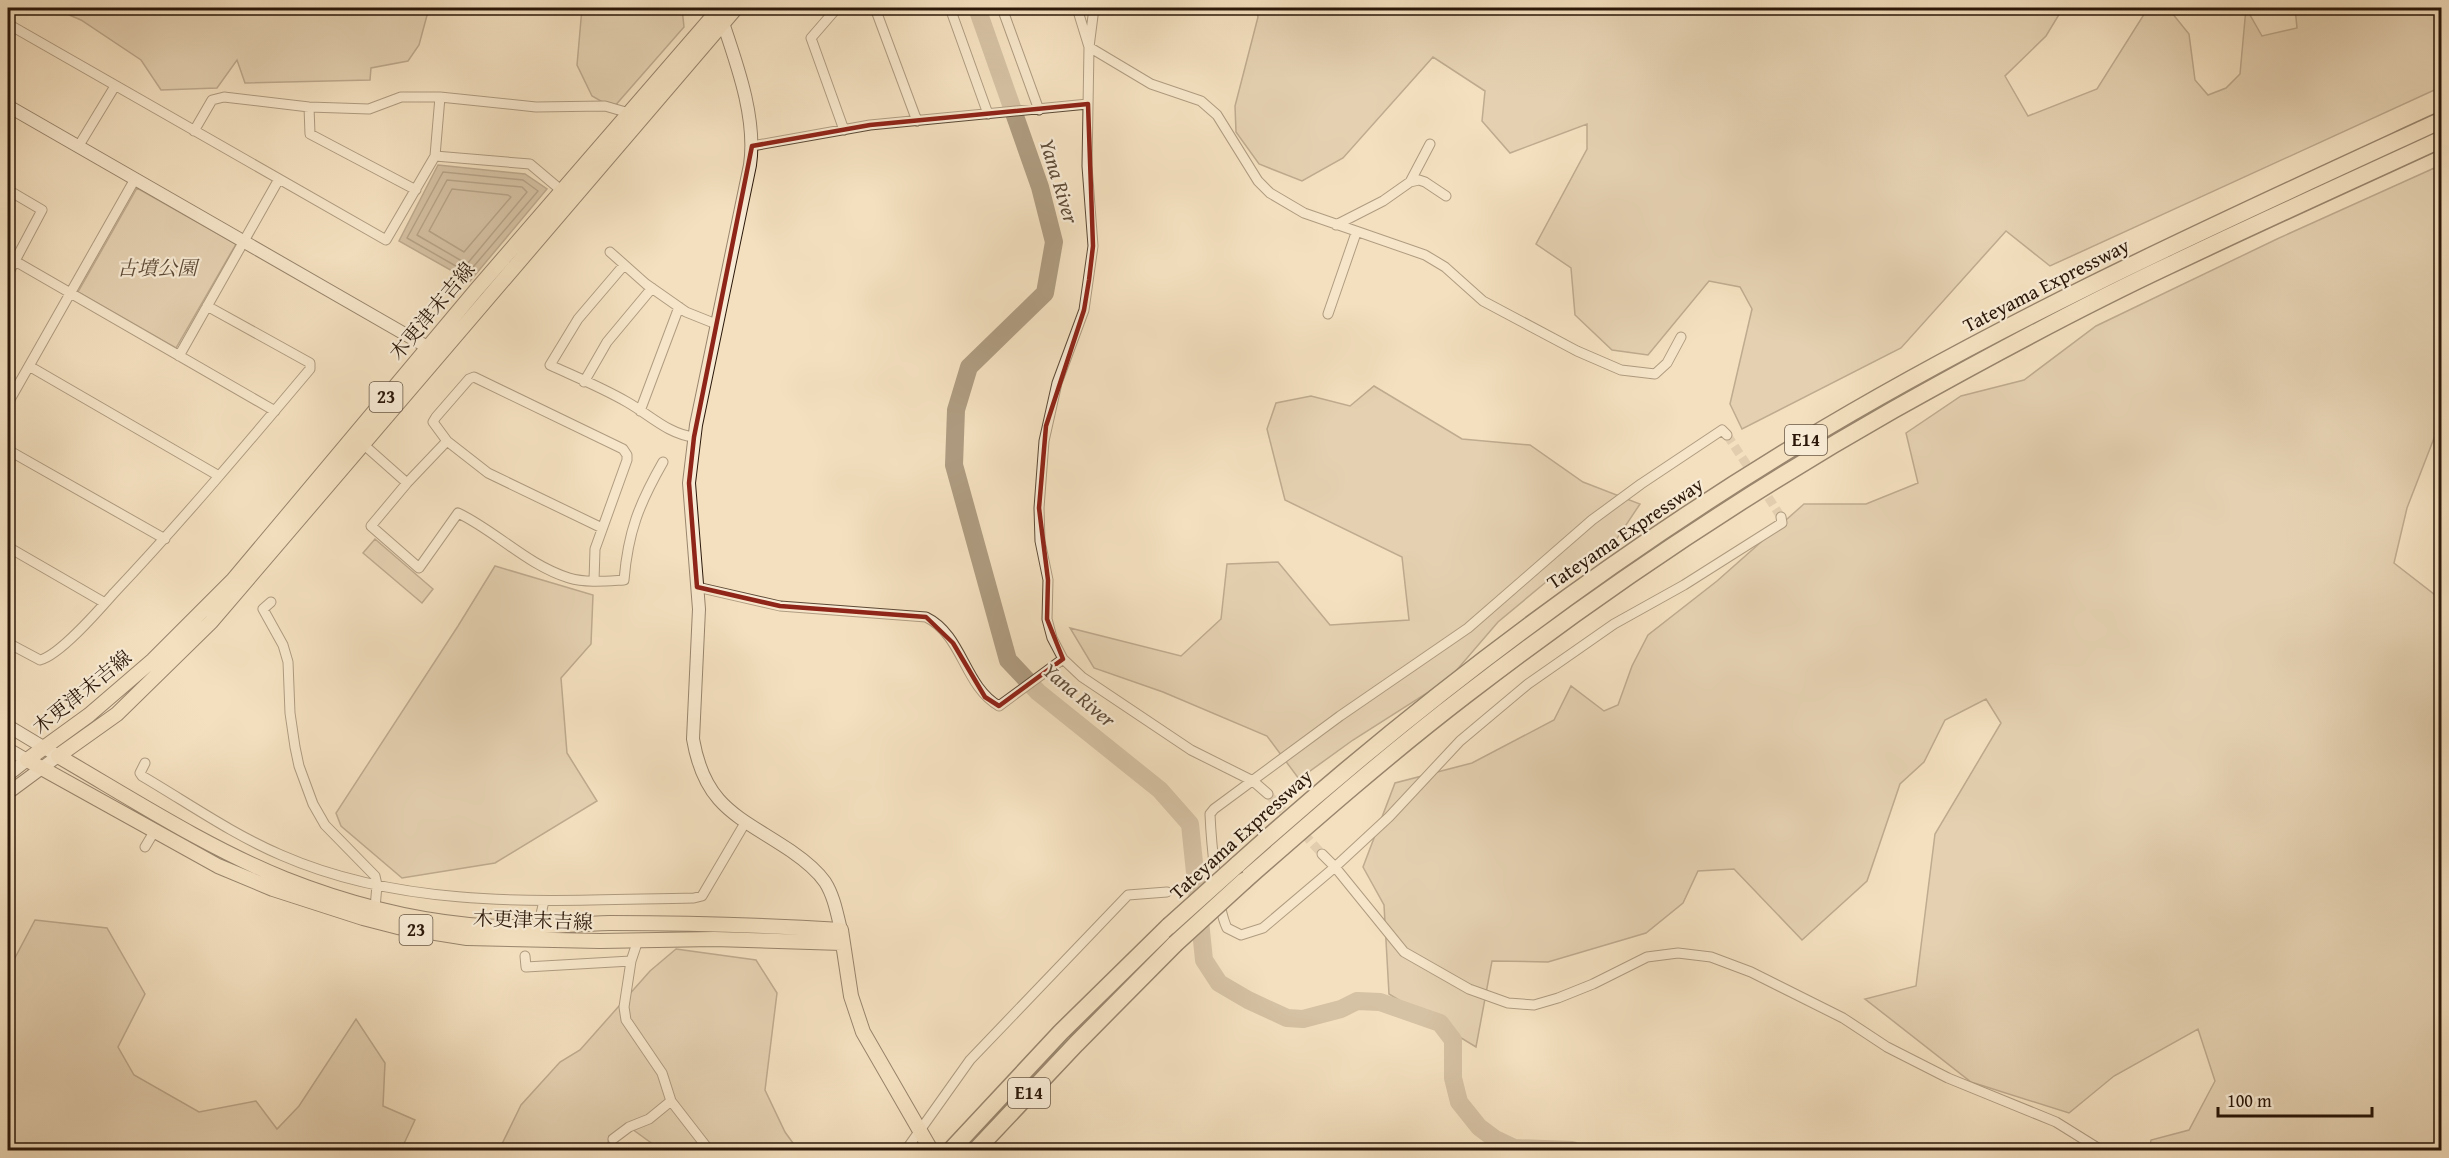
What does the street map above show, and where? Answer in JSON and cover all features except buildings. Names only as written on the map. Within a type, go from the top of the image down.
[{"type":"highway","name":"Tateyama Expressway","points":[[951,1150],[1061,1032],[1169,926],[1333,779],[1454,681],[1592,580],[1704,504],[1797,445],[1893,389],[2159,251],[2442,120]]},
{"type":"highway","name":"Tateyama Expressway","points":[[980,1146],[1116,1003],[1175,944],[1244,881],[1344,793],[1529,647],[1602,594],[1806,462],[1980,363],[2178,261],[2442,140]]},
{"type":"main road","name":"木更津末吉線","points":[[736,8],[720,12],[562,191],[433,351],[363,444],[211,622],[117,714],[58,756],[226,851],[284,879],[375,908],[469,925],[529,927],[599,923],[706,922],[841,936]]},
{"type":"main road","name":"木更津末吉線","points":[[720,12],[433,351],[233,580],[153,660],[89,715],[27,760],[218,866],[273,889],[398,927],[467,938],[638,940],[841,936]]},
{"type":"main road","points":[[841,936],[851,996],[863,1032],[931,1150]]},
{"type":"street","points":[[837,8],[811,38],[844,130]]},
{"type":"street","points":[[875,8],[917,121]]},
{"type":"street","points":[[950,8],[992,114]]},
{"type":"street","points":[[1002,8],[1036,110]]},
{"type":"street","points":[[1077,8],[1089,47],[1151,84],[1201,101],[1217,115],[1258,181],[1270,194],[1304,213],[1425,255],[1445,267],[1483,301],[1577,351],[1621,370],[1655,374],[1667,363],[1681,337]]},
{"type":"street","points":[[1094,8],[1089,47],[1087,166],[1093,246],[1084,310],[1057,383],[1046,426],[1039,508],[1040,541],[1048,580],[1047,619],[1052,638],[1063,659],[1082,677],[1191,750],[1253,781],[1268,794]]},
{"type":"street","points":[[720,12],[746,101],[752,146],[694,437],[689,483],[699,609],[693,739],[697,758],[712,793],[722,805],[814,869],[826,883],[834,899],[841,936]]},
{"type":"street","points":[[8,24],[386,240],[435,156],[440,97]]},
{"type":"street","points":[[78,147],[116,86]]},
{"type":"street","points":[[194,131],[212,100],[224,98],[309,107],[369,109],[401,97],[440,97],[536,107],[605,106],[629,113]]},
{"type":"street","points":[[752,146],[844,130],[1088,104]]},
{"type":"street","points":[[8,106],[433,351]]},
{"type":"street","points":[[309,107],[310,134],[416,190]]},
{"type":"street","points":[[1410,182],[1430,144]]},
{"type":"street","points":[[435,156],[530,164],[562,191]]},
{"type":"street","points":[[8,403],[135,179]]},
{"type":"street","points":[[179,356],[279,179]]},
{"type":"street","points":[[1336,225],[1383,201],[1410,182],[1419,180],[1425,182],[1446,196]]},
{"type":"street","points":[[8,190],[42,210],[11,259],[8,274]]},
{"type":"street","points":[[1328,315],[1356,232]]},
{"type":"street","points":[[610,252],[652,288],[679,307],[716,324]]},
{"type":"street","points":[[11,259],[275,411]]},
{"type":"street","points":[[624,265],[578,319],[550,365],[640,411],[668,429],[681,435],[694,437]]},
{"type":"street","points":[[584,382],[607,342],[652,288]]},
{"type":"street","points":[[8,644],[34,659],[44,659],[80,630],[165,539],[310,369],[310,363],[207,306]]},
{"type":"street","points":[[640,411],[679,307]]},
{"type":"street","points":[[28,366],[219,476]]},
{"type":"street","points":[[594,581],[596,549],[627,455],[623,449],[474,377],[469,379],[433,422],[447,441],[488,473],[602,528]]},
{"type":"street","points":[[1727,435],[1722,430],[1633,490],[1564,543],[1528,578],[1468,628],[1340,716],[1210,814],[1222,913],[1227,928],[1241,935],[1263,928],[1335,867],[1389,817],[1460,741],[1528,684],[1614,624],[1684,585],[1782,523],[1781,516]]},
{"type":"street","points":[[447,441],[370,526],[419,568],[458,513],[479,524],[533,562],[570,578],[594,581],[624,580],[627,548],[643,498],[663,462]]},
{"type":"street","points":[[363,444],[407,483]]},
{"type":"street","points":[[8,450],[165,539]]},
{"type":"street","points":[[8,547],[105,603]]},
{"type":"street","points":[[697,587],[780,606],[926,617],[945,632],[985,697],[999,706],[1063,659]]},
{"type":"street","points":[[270,602],[264,609],[283,645],[288,662],[290,713],[299,766],[313,804],[324,825],[375,876],[377,885],[375,908]]},
{"type":"street","points":[[8,726],[58,756],[8,793]]},
{"type":"street","points":[[8,750],[27,760],[8,775]]},
{"type":"street","points":[[145,763],[140,773],[142,776],[244,838],[282,856],[346,878],[409,892],[467,898],[544,900],[702,896],[720,861],[745,823]]},
{"type":"street","points":[[146,847],[154,832]]},
{"type":"street","points":[[1322,854],[1404,952],[1478,993],[1508,1003],[1534,1005],[1593,984],[1647,957],[1678,953],[1711,957],[1751,972],[1833,1013],[1887,1047],[1948,1078],[2056,1122],[2101,1150]]},
{"type":"street","points":[[906,1150],[970,1060],[1128,895],[1167,892]]},
{"type":"street","points":[[542,914],[544,900]]},
{"type":"street","points":[[638,940],[631,962],[624,1007],[626,1020],[662,1073],[671,1101],[709,1150]]},
{"type":"street","points":[[525,956],[526,967],[631,962]]},
{"type":"street","points":[[613,1139],[629,1127],[649,1119],[671,1101]]},
{"type":"highlighted area","points":[[1088,104],[1093,246],[1089,280],[1084,310],[1046,426],[1039,508],[1048,580],[1047,619],[1063,659],[999,706],[985,697],[953,643],[926,617],[780,606],[697,587],[689,483],[694,437],[752,146],[870,125]]},
{"type":"green space","points":[[60,8],[429,8],[419,45],[408,61],[371,68],[370,80],[245,83],[237,60],[217,88],[161,90],[141,60],[81,20],[62,12]]},
{"type":"green space","points":[[582,8],[682,8],[684,27],[613,108],[592,96],[577,65]]},
{"type":"green space","points":[[1256,8],[2063,8],[2046,36],[2005,76],[2028,116],[2097,89],[2148,8],[2168,8],[2189,34],[2195,80],[2208,95],[2226,88],[2240,74],[2246,8],[2262,36],[2297,28],[2295,8],[2441,8],[2441,87],[2050,266],[2006,231],[1901,348],[1742,429],[1730,404],[1752,309],[1740,287],[1709,281],[1648,355],[1612,350],[1575,315],[1571,268],[1536,244],[1587,149],[1587,124],[1510,153],[1482,121],[1485,91],[1433,57],[1343,158],[1302,181],[1259,164],[1236,132],[1235,106],[1258,17]]},
{"type":"green space","points":[[2441,165],[2441,420],[2407,508],[2394,563],[2434,594],[2441,596],[2441,1150],[2149,1150],[2151,1140],[2189,1130],[2215,1081],[2198,1029],[2114,1076],[2069,1113],[1971,1082],[1865,999],[1916,986],[1935,834],[2001,723],[1986,699],[1945,720],[1924,762],[1900,784],[1867,881],[1802,940],[1734,869],[1698,871],[1683,903],[1646,933],[1548,962],[1492,961],[1476,1047],[1389,994],[1384,905],[1363,867],[1395,783],[1472,763],[1554,720],[1571,686],[1604,711],[1618,705],[1632,666],[1648,635],[1717,581],[1804,504],[1866,504],[1918,483],[1906,433],[1961,396],[2024,380],[2096,326],[2277,239]]},
{"type":"green space","name":"古墳公園","points":[[137,188],[236,244],[176,348],[78,292]]},
{"type":"green space","points":[[1374,386],[1462,439],[1530,445],[1583,482],[1640,504],[1616,540],[1546,582],[1498,622],[1449,679],[1353,740],[1299,779],[1267,736],[1163,692],[1094,668],[1070,628],[1181,656],[1221,619],[1227,564],[1278,562],[1330,625],[1409,620],[1402,557],[1285,500],[1267,429],[1276,403],[1311,396],[1350,406]]},
{"type":"green space","points":[[375,539],[433,589],[422,603],[363,553]]},
{"type":"green space","points":[[495,566],[593,595],[591,644],[561,678],[567,753],[597,801],[495,863],[402,878],[341,826],[336,813]]},
{"type":"green space","points":[[35,920],[107,928],[145,994],[118,1047],[134,1075],[199,1112],[256,1101],[277,1129],[299,1106],[356,1019],[385,1063],[383,1106],[415,1120],[401,1150],[8,1150],[8,971]]},
{"type":"green space","points":[[676,949],[756,960],[777,993],[765,1090],[785,1132],[798,1150],[661,1150],[632,1129],[609,1136],[607,1150],[499,1150],[521,1105],[560,1062],[580,1050],[650,971]]},
{"type":"water","points":[[438,165],[525,174],[547,189],[470,281],[399,241]]},
{"type":"waterway","name":"Yana River","points":[[977,8],[1040,187],[1054,242],[1045,293],[969,367],[956,410],[954,465],[1008,660],[1038,692],[1160,790],[1190,824],[1204,960],[1219,983],[1248,1000],[1287,1018],[1303,1019],[1341,1009],[1357,1001],[1380,1002],[1440,1023],[1453,1040],[1453,1078],[1459,1102],[1479,1127],[1495,1139],[1514,1148],[1572,1150]]},
{"type":"tunnel","points":[[1727,435],[1753,474]]},
{"type":"tunnel","points":[[1761,486],[1781,517]]},
{"type":"tunnel","points":[[1268,794],[1322,854]]}]
